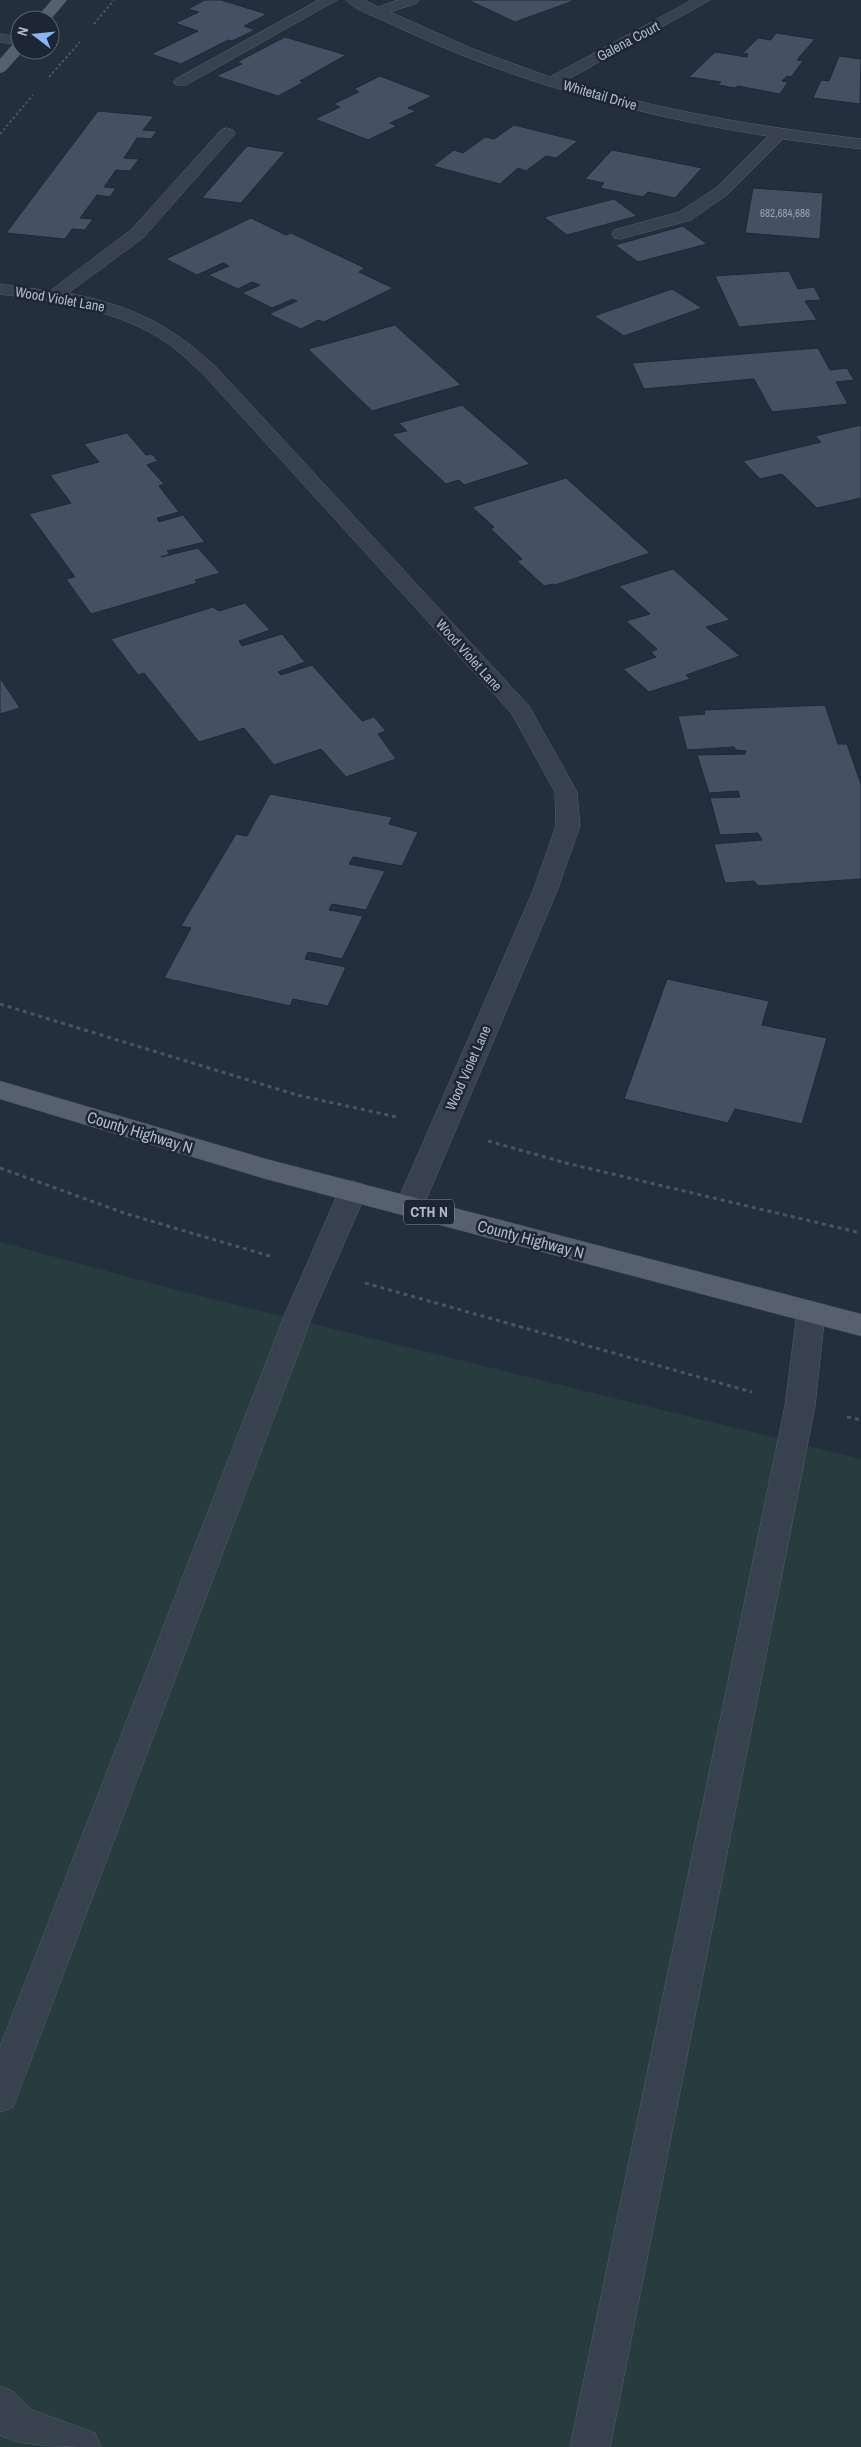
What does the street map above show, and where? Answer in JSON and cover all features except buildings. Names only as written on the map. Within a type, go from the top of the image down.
[{"type":"main road","points":[[51,10],[60,0]]},
{"type":"main road","points":[[0,68],[10,56]]},
{"type":"main road","name":"County Highway N","points":[[0,1090],[211,1153],[409,1207],[861,1325]]},
{"type":"street","points":[[182,82],[330,0]]},
{"type":"street","name":"Whitetail Drive","points":[[353,0],[470,53],[552,82],[639,106],[740,129],[861,144]]},
{"type":"street","points":[[377,12],[412,0]]},
{"type":"street","name":"Galena Court","points":[[552,82],[703,0]]},
{"type":"street","points":[[54,296],[74,279],[137,234],[228,133]]},
{"type":"street","points":[[620,234],[685,216],[722,192],[779,134]]},
{"type":"street","name":"Wood Violet Lane","points":[[0,289],[54,296],[109,308],[134,318],[175,340],[210,371],[520,712],[566,792],[568,826],[545,891],[409,1207]]},
{"type":"street","points":[[0,2094],[296,1323],[353,1191]]},
{"type":"street","points":[[590,2447],[800,1406],[811,1313]]},
{"type":"street","points":[[0,2406],[19,2426],[82,2447]]},
{"type":"path","points":[[91,28],[114,0]]},
{"type":"path","points":[[44,84],[85,35]]},
{"type":"path","points":[[0,134],[38,90]]},
{"type":"path","points":[[0,1004],[89,1033],[298,1095],[386,1114]]},
{"type":"path","points":[[497,1144],[566,1163],[861,1233]]},
{"type":"path","points":[[0,1168],[127,1214],[800,1406],[861,1420]]},
{"type":"green space","points":[[0,1242],[184,1292],[861,1459],[861,2447],[0,2447]]}]
